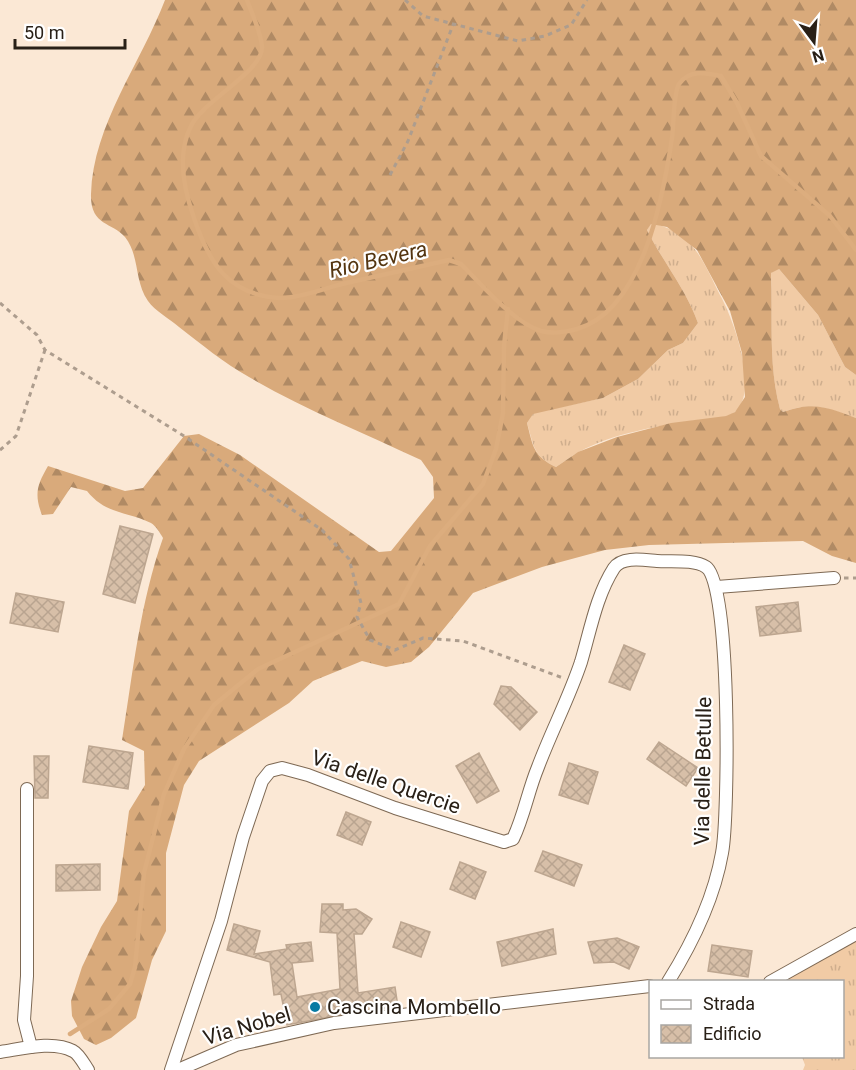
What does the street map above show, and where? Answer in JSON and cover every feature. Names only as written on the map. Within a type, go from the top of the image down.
[{"type":"street","name":"Via delle Quercie","points":[[171,1070],[222,921],[243,837],[262,781],[270,771],[282,768],[308,775],[395,808],[504,842],[513,840],[536,770],[573,682],[596,611],[615,567],[623,561],[640,560],[692,563],[707,567],[716,579],[717,587]]},
{"type":"street","points":[[717,587],[834,578]]},
{"type":"street","name":"Via delle Betulle","points":[[669,980],[685,955],[703,917],[723,852],[727,787],[722,622],[717,587]]},
{"type":"street","points":[[27,789],[27,976],[24,1020],[32,1047]]},
{"type":"street","points":[[772,980],[856,934]]},
{"type":"street","name":"Via Nobel","points":[[178,1070],[236,1045],[334,1023],[649,986]]},
{"type":"street","points":[[0,1052],[32,1047],[62,1048],[75,1052],[88,1070]]},
{"type":"path","points":[[405,0],[423,16],[518,41],[545,36],[571,26],[587,0]]},
{"type":"path","points":[[390,175],[408,141],[453,25]]},
{"type":"path","points":[[0,303],[37,335],[45,350],[184,436],[322,530],[349,559],[361,603],[357,617],[370,640],[395,650],[423,638],[463,641],[573,682]]},
{"type":"path","points":[[0,450],[16,436],[45,350]]},
{"type":"green space","points":[[165,0],[856,0],[856,375],[845,367],[818,315],[779,269],[771,273],[772,358],[780,409],[783,412],[812,406],[856,418],[856,563],[832,556],[803,541],[649,545],[605,550],[542,567],[473,593],[429,647],[411,662],[386,667],[362,661],[313,681],[289,703],[199,761],[184,785],[166,853],[166,931],[152,960],[136,1018],[111,1038],[96,1045],[84,1039],[72,1016],[71,1001],[82,967],[101,927],[117,901],[129,811],[145,785],[144,751],[122,740],[148,587],[163,538],[151,523],[109,509],[87,491],[71,487],[53,514],[42,515],[37,495],[41,479],[48,466],[125,491],[143,488],[184,436],[199,434],[240,455],[379,552],[391,551],[434,498],[433,477],[421,460],[270,389],[222,360],[159,312],[151,305],[144,293],[130,244],[120,232],[103,222],[94,212],[91,194],[100,143],[120,95]],"holes":[[[651,224],[667,227],[697,250],[730,311],[742,353],[745,397],[735,412],[726,416],[671,423],[617,437],[578,452],[556,467],[543,459],[535,449],[527,423],[533,414],[603,398],[638,379],[668,350],[683,343],[698,323],[687,299],[647,230]]]},
{"type":"green space","points":[[651,223],[666,227],[687,241],[708,270],[731,320],[742,353],[745,387],[742,401],[736,411],[728,416],[667,425],[621,435],[592,445],[556,467],[543,459],[533,444],[527,423],[533,413],[603,398],[638,379],[668,350],[683,343],[698,323],[687,299],[647,230]]},
{"type":"green space","points":[[779,269],[818,315],[845,367],[856,375],[856,418],[812,406],[783,412],[780,409],[774,375],[772,341],[771,273]]},
{"type":"green space","points":[[856,934],[856,1070],[803,1070],[805,1065],[802,1058],[844,1058],[844,980],[774,980]]},
{"type":"building","points":[[120,526],[153,534],[135,603],[103,594]]},
{"type":"building","points":[[16,593],[64,602],[58,632],[10,623]]},
{"type":"building","points":[[798,602],[801,631],[760,636],[756,607]]},
{"type":"building","points":[[624,645],[645,654],[630,690],[609,682]]},
{"type":"building","points":[[501,686],[511,687],[537,712],[520,730],[494,704]]},
{"type":"building","points":[[659,742],[698,768],[686,786],[647,759]]},
{"type":"building","points":[[89,746],[133,753],[128,789],[83,782]]},
{"type":"building","points":[[479,753],[499,791],[477,803],[456,766]]},
{"type":"building","points":[[34,756],[49,756],[48,798],[35,798]]},
{"type":"building","points":[[569,763],[598,772],[588,804],[559,795]]},
{"type":"building","points":[[346,812],[371,822],[362,845],[337,835]]},
{"type":"building","points":[[543,851],[582,865],[574,886],[535,871]]},
{"type":"building","points":[[460,862],[486,872],[475,899],[450,889]]},
{"type":"building","points":[[100,864],[100,890],[56,891],[56,865]]},
{"type":"building","points":[[322,904],[343,904],[343,910],[356,909],[372,919],[362,934],[354,934],[358,993],[395,987],[398,1007],[383,1009],[383,1007],[287,1025],[281,994],[274,995],[270,962],[227,950],[234,924],[260,931],[254,954],[287,949],[286,945],[311,942],[313,961],[292,963],[297,997],[340,989],[337,933],[320,932]]},
{"type":"building","points":[[401,922],[430,932],[421,957],[393,947]]},
{"type":"building","points":[[553,929],[556,954],[502,966],[497,942]]},
{"type":"building","points":[[617,938],[639,947],[629,969],[614,962],[594,963],[588,942]]},
{"type":"building","points":[[712,945],[752,951],[748,977],[708,971]]},
{"type":"waterway","name":"Rio Bevera","points":[[247,0],[260,35],[262,47],[260,56],[243,76],[198,116],[186,137],[183,160],[187,196],[206,249],[223,274],[247,291],[262,296],[295,297],[449,260],[461,264],[498,302],[520,320],[541,331],[564,332],[577,329],[600,318],[618,299],[634,276],[646,249],[663,190],[677,89],[683,79],[698,73],[721,76],[737,103],[761,156],[830,216],[856,250]]},
{"type":"waterway","points":[[70,1034],[109,1009],[130,984],[135,967],[144,873],[164,794],[184,749],[214,705],[258,669],[399,604],[430,546],[483,484],[496,449],[503,413],[504,346],[508,309]]},
{"type":"place","name":"Cascina Mombello","points":[[315,1007]]}]
